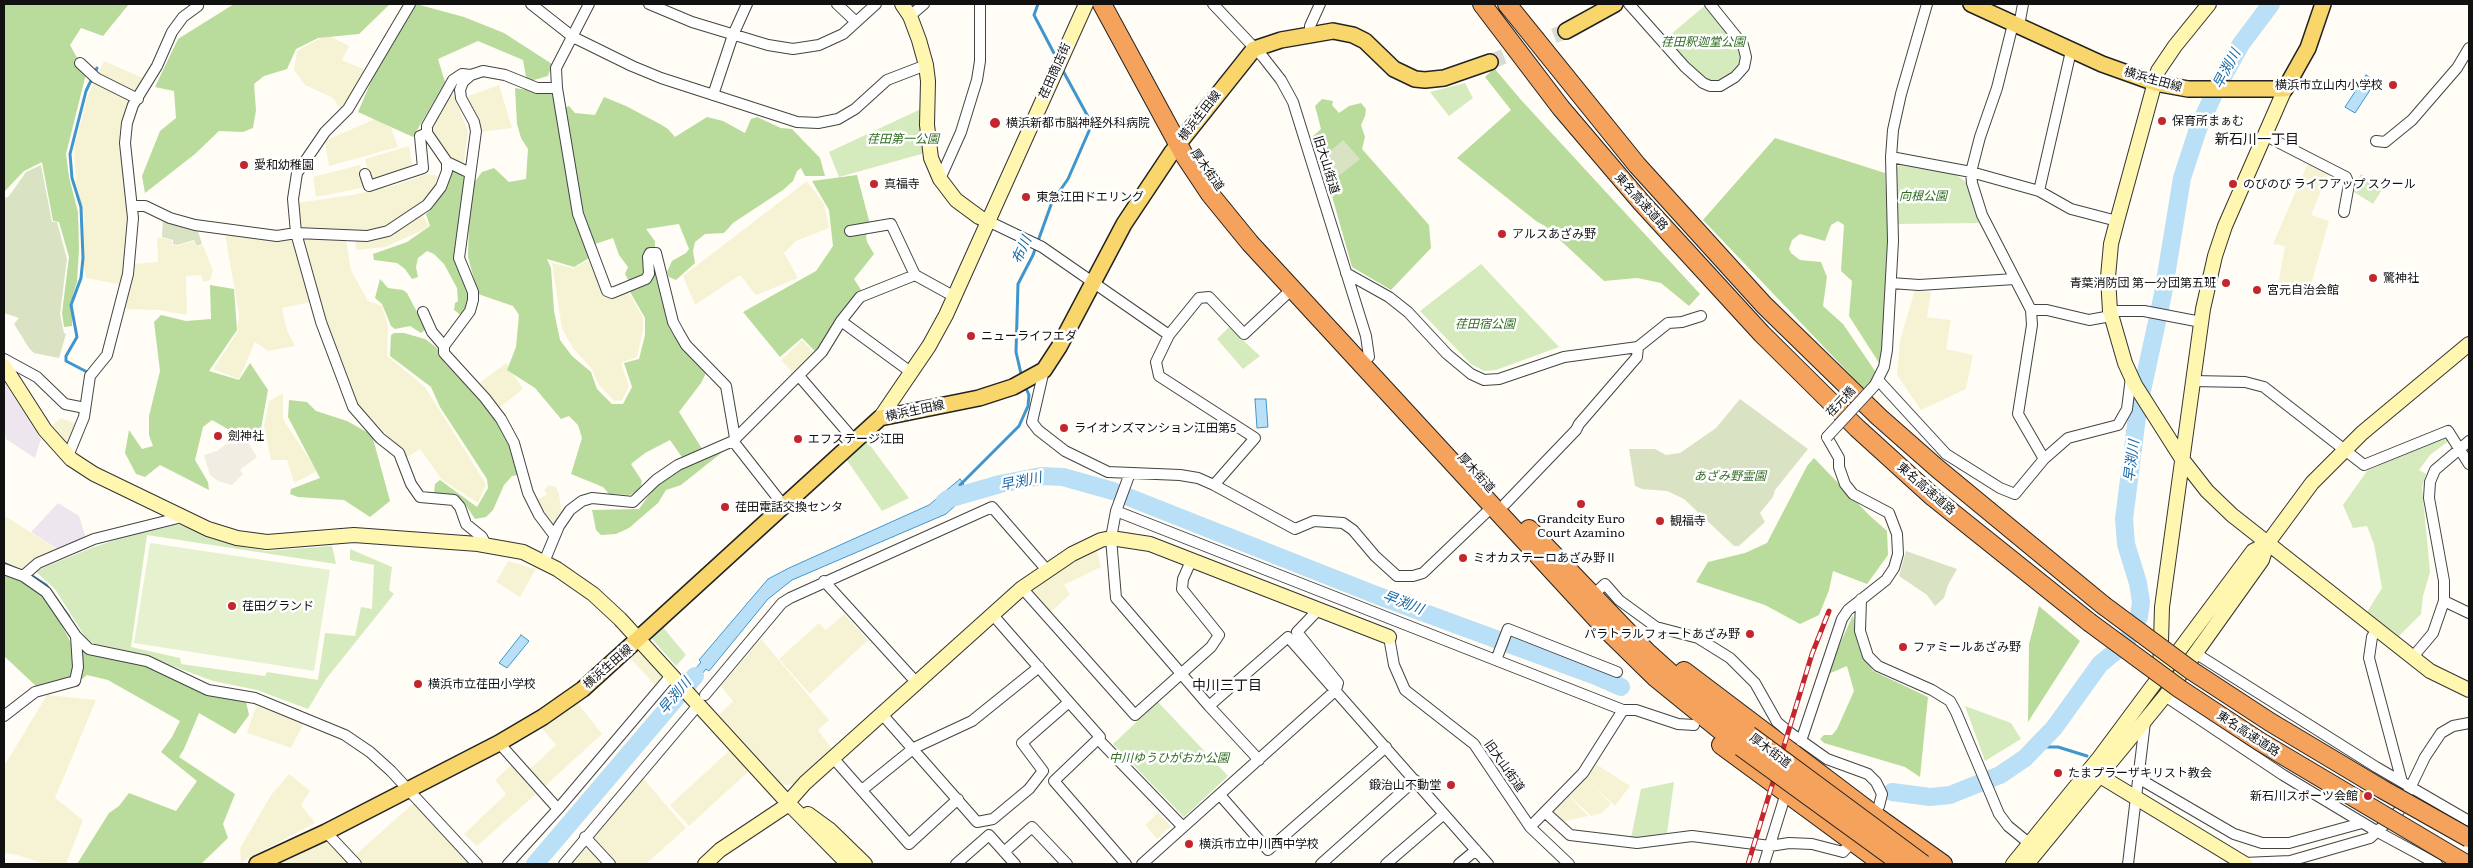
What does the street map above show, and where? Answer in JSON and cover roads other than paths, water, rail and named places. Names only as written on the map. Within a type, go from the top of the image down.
[{"type":"highway","name":"厚木街道","points":[[1102,4],[1210,194],[1250,243],[1292,289],[1499,506],[1611,614],[1705,719],[1923,864]]},
{"type":"highway","name":"厚木街道","points":[[1115,4],[1181,141],[1235,209],[1369,357],[1499,506],[1564,585],[1656,678],[1705,719],[1902,864]]},
{"type":"highway","name":"東名高速道路","points":[[1482,4],[1567,116],[1641,202],[1762,334],[1857,428],[1934,497],[2089,622],[2180,689],[2259,741],[2466,864]]},
{"type":"highway","name":"東名高速道路","points":[[1508,4],[1637,165],[1764,305],[1901,437],[2015,535],[2102,605],[2192,670],[2270,722],[2469,838]]},
{"type":"highway","points":[[1611,614],[1873,814],[1943,864]]},
{"type":"highway","points":[[1705,719],[1786,793],[1883,864]]},
{"type":"main road","points":[[1566,32],[1615,4]]},
{"type":"main road","name":"横浜生田線","points":[[1971,4],[2071,51],[2154,82],[2188,89],[2285,89]]},
{"type":"main road","points":[[2285,89],[2308,48],[2323,4]]},
{"type":"main road","points":[[1254,48],[1310,34],[1333,31],[1353,35],[1369,44],[1394,69],[1414,79],[1426,80],[1444,78],[1490,62]]},
{"type":"main road","name":"横浜生田線","points":[[258,864],[326,832],[499,743],[543,718],[583,689],[640,639],[880,418],[979,398],[1013,387],[1044,370],[1059,347],[1124,224],[1181,141],[1254,48]]},
{"type":"street","points":[[410,4],[348,110],[325,132],[297,174],[293,199],[296,233],[321,322],[353,407],[380,438],[398,453],[410,484],[420,497],[454,500],[460,507],[466,524],[482,537],[486,545]]},
{"type":"street","points":[[531,4],[573,37],[661,78],[797,122],[818,123],[838,119],[855,109],[886,80],[926,65]]},
{"type":"street","points":[[589,4],[556,68],[557,88],[578,214],[607,291],[612,293],[646,279],[649,274],[648,257],[650,253],[656,253],[674,322],[679,333],[686,345],[726,386],[734,439],[784,506]]},
{"type":"street","points":[[649,4],[692,22],[768,46],[793,49],[819,45],[843,34],[876,4]]},
{"type":"street","points":[[713,95],[733,35],[747,4]]},
{"type":"street","points":[[837,4],[856,22]]},
{"type":"street","points":[[924,4],[906,10],[926,65],[928,81],[928,142],[930,158],[940,179],[961,205],[990,222],[1038,245],[1170,335]]},
{"type":"street","points":[[940,179],[961,132],[977,80],[980,61],[980,4]]},
{"type":"street","name":"荏田商店街","points":[[880,418],[934,339],[955,297],[1086,4]]},
{"type":"street","name":"旧大山街道","points":[[1214,4],[1281,80],[1292,102],[1366,336],[1369,357]]},
{"type":"street","points":[[1310,34],[1310,26],[1320,4]]},
{"type":"street","points":[[1629,4],[1684,67],[1703,83],[1710,86],[1720,86],[1735,77],[1744,67],[1746,57],[1743,44],[1710,4]]},
{"type":"street","points":[[1927,4],[1901,94],[1893,130],[1891,157],[1893,241],[1887,350],[1884,367],[1876,382],[1946,454],[2008,492],[2015,494],[2044,460],[2068,438],[2118,425],[2127,409],[2133,381]]},
{"type":"street","points":[[2023,4],[1980,137],[1972,172],[1972,183],[1982,215],[2031,310],[2032,325],[2018,414],[2044,460]]},
{"type":"street","points":[[2209,4],[2166,57],[2154,82],[2117,221],[2111,244],[2108,277],[2111,313],[2119,348],[2133,381],[2182,459],[2208,491],[2267,544],[2412,658],[2430,671],[2469,690]]},
{"type":"street","points":[[68,456],[84,417],[90,376],[107,355],[128,274],[132,206],[125,142],[127,123],[157,66],[172,32],[183,17],[198,6]]},
{"type":"street","points":[[2376,141],[2385,142],[2412,120],[2456,68],[2469,48]]},
{"type":"street","points":[[2039,192],[2071,51]]},
{"type":"street","points":[[80,63],[96,78],[138,99]]},
{"type":"street","points":[[132,206],[146,206],[170,218],[195,225],[277,236],[296,233],[353,237],[367,236],[388,230],[427,205],[441,187],[448,171],[446,162],[427,133],[427,126],[453,80],[462,74],[483,71],[505,76],[537,88],[557,88]]},
{"type":"street","points":[[471,74],[462,82],[460,90],[476,131],[459,258],[473,292],[473,300],[470,311],[444,346],[444,353],[485,398],[501,419],[514,443],[535,508],[554,535]]},
{"type":"street","points":[[2160,677],[2162,606],[2200,322],[2215,256],[2285,89]]},
{"type":"street","points":[[365,174],[368,186],[423,168],[420,136],[427,133]]},
{"type":"street","points":[[2266,136],[2346,177],[2348,184],[2344,212]]},
{"type":"street","points":[[1891,157],[1972,172],[2039,192],[2071,209],[2117,221]]},
{"type":"street","points":[[446,162],[470,173]]},
{"type":"street","points":[[850,231],[891,224],[915,275],[955,297]]},
{"type":"street","points":[[1346,273],[1389,297],[1408,312],[1447,354],[1471,374],[1484,380],[1499,378],[1564,357],[1638,347],[1668,323],[1682,322],[1701,316]]},
{"type":"street","points":[[544,562],[554,535],[570,510],[582,501],[592,498],[633,502],[656,480],[678,465],[734,439],[800,376],[822,352],[841,320],[860,297],[915,275]]},
{"type":"street","points":[[1891,283],[1919,285],[2015,280]]},
{"type":"street","points":[[1214,485],[1256,438],[1159,376],[1156,362],[1170,335],[1199,298],[1209,297],[1244,334],[1292,289]]},
{"type":"street","points":[[2031,310],[2047,310],[2089,320],[2111,313],[2147,312],[2200,322]]},
{"type":"street","points":[[423,312],[432,332],[444,346]]},
{"type":"street","points":[[841,320],[912,373]]},
{"type":"street","points":[[2013,864],[2095,773],[2145,722],[2262,560],[2267,544],[2312,483],[2345,448],[2469,344]]},
{"type":"street","points":[[1044,370],[1032,422],[1038,430],[1065,451],[1108,472],[1128,478],[1180,475],[1198,478],[1294,529],[1314,521],[1343,523],[1353,530],[1375,556],[1397,576],[1413,576],[1423,573],[1499,506],[1576,430],[1637,357],[1638,347]]},
{"type":"street","points":[[4,359],[37,377],[65,404],[85,408]]},
{"type":"street","points":[[4,366],[45,430],[68,456],[94,474],[182,517],[220,533],[255,541],[354,535],[511,548],[544,562],[572,578],[593,594],[640,639],[671,676],[702,699],[788,803],[848,864]]},
{"type":"street","points":[[800,376],[855,441]]},
{"type":"street","points":[[2192,381],[2245,382],[2264,387],[2345,448],[2364,465],[2448,430],[2461,448],[2469,464]]},
{"type":"street","name":"荏元橋","points":[[1861,599],[1886,580],[1894,568],[1898,554],[1897,534],[1889,513],[1854,494],[1845,484],[1838,458],[1827,437],[1876,382]]},
{"type":"street","points":[[2412,658],[2432,633],[2444,601],[2444,581],[2429,498],[2430,482],[2435,470],[2469,441]]},
{"type":"street","points":[[1128,478],[1116,511],[1112,538],[1116,598],[1258,760]]},
{"type":"street","points":[[564,864],[782,604],[824,581],[992,507],[1046,569]]},
{"type":"street","points":[[1116,511],[1497,658],[1623,710],[1636,710],[1678,724],[1705,719]]},
{"type":"street","points":[[26,573],[38,564],[94,539],[182,517]]},
{"type":"street","points":[[705,864],[720,850],[783,808],[805,783],[834,759],[916,682],[1022,588],[1046,569],[1088,544],[1112,538],[1150,544],[1271,588],[1389,637]]},
{"type":"street","points":[[2027,864],[2095,773],[2160,677],[2253,551],[2267,544]]},
{"type":"street","points":[[1022,588],[1135,715],[1211,646],[1219,635],[1182,588],[1183,579],[1191,560]]},
{"type":"street","points":[[4,569],[26,573],[46,592],[76,636],[89,649],[147,661],[208,690],[255,698],[313,720],[345,735],[370,752],[408,789],[477,864]]},
{"type":"street","points":[[824,581],[916,682]]},
{"type":"street","points":[[1546,813],[1570,835],[1637,843],[1692,836],[1770,846],[1812,844],[1843,852],[1853,842],[1873,814],[1882,794],[1876,782],[1868,774],[1827,758],[1800,741],[1777,722],[1755,682],[1730,658],[1698,638],[1656,627],[1619,600],[1605,584],[1592,596]]},
{"type":"street","points":[[1800,741],[1842,619],[1848,610],[1861,599]]},
{"type":"street","points":[[1861,599],[1860,631],[1868,656],[1878,666],[1932,690],[1950,702],[2003,821],[2030,844]]},
{"type":"street","points":[[2444,601],[2469,613]]},
{"type":"street","points":[[1142,864],[1336,690],[1338,683],[1297,632],[1319,609]]},
{"type":"street","points":[[992,614],[1100,737],[1098,739],[1183,827]]},
{"type":"street","points":[[1497,658],[1508,629],[1616,672]]},
{"type":"street","points":[[2377,629],[2372,636],[2369,658],[2406,785]]},
{"type":"street","points":[[4,716],[35,692],[74,681],[78,667],[76,636]]},
{"type":"street","points":[[1209,706],[1288,637],[1488,864]]},
{"type":"street","name":"旧大山街道","points":[[1389,637],[1394,665],[1405,690],[1474,744],[1530,827],[1569,864]]},
{"type":"street","points":[[2195,653],[2406,785],[2469,821]]},
{"type":"street","points":[[862,790],[914,748],[972,722],[1039,666]]},
{"type":"street","points":[[508,864],[558,809],[671,676]]},
{"type":"street","points":[[2165,696],[2283,775],[2362,823],[2437,864]]},
{"type":"street","points":[[882,713],[977,822],[994,819],[1030,789],[1043,771],[1022,743],[1070,702]]},
{"type":"street","points":[[1530,827],[1546,813],[1583,773],[1623,710]]},
{"type":"street","points":[[2128,864],[2145,722]]},
{"type":"street","points":[[2095,773],[2245,864],[2290,861],[2365,841],[2378,832],[2399,811],[2406,785],[2441,734],[2453,726],[2469,723]]},
{"type":"street","points":[[1098,739],[1054,781],[1126,864]]},
{"type":"street","points":[[499,743],[558,809]]},
{"type":"street","points":[[1220,795],[1268,850],[1386,747]]},
{"type":"street","points":[[834,759],[909,844],[958,799]]},
{"type":"street","points":[[2138,778],[2234,834],[2255,842],[2289,843],[2362,823]]},
{"type":"street","points":[[1322,864],[1415,780]]},
{"type":"street","points":[[1764,864],[1786,793]]},
{"type":"street","points":[[788,803],[801,808],[830,830],[865,864]]},
{"type":"street","points":[[1386,864],[1444,814]]},
{"type":"street","points":[[1004,852],[1032,827],[1067,864]]},
{"type":"street","points":[[326,832],[356,864]]},
{"type":"street","points":[[956,864],[989,835],[1015,864]]},
{"type":"street","points":[[585,837],[610,864]]},
{"type":"street","points":[[1460,864],[1476,850]]},
{"type":"water","points":[[2366,75],[2376,81],[2355,113],[2345,107]]},
{"type":"water","points":[[1255,399],[1266,399],[1268,427],[1257,428]]},
{"type":"water","points":[[960,479],[964,484],[957,492],[965,489],[968,501],[958,503],[946,514],[792,580],[768,599],[709,671],[706,669],[690,689],[684,683],[701,662],[699,660],[768,579],[929,505]]},
{"type":"water","points":[[521,635],[529,641],[507,668],[499,663]]},
{"type":"waterway","name":"布川","points":[[1038,4],[1034,15],[1057,59]]},
{"type":"waterway","name":"早渕川","points":[[1892,792],[1930,797],[1950,795],[2000,775],[2025,758],[2054,728],[2100,664],[2126,643],[2139,617],[2141,602],[2138,583],[2126,544],[2124,519],[2138,409],[2163,294],[2182,178],[2198,129],[2217,87],[2241,44],[2271,4]]},
{"type":"waterway","points":[[89,373],[66,361],[66,356],[77,337],[71,305],[81,278],[83,258],[81,207],[72,178],[70,154],[86,91],[97,68]]},
{"type":"waterway","name":"布川","points":[[1022,378],[1016,352],[1018,284],[1033,255],[1052,202],[1068,179],[1092,124],[1062,69]]},
{"type":"waterway","name":"布川","points":[[960,485],[1019,426],[1028,406],[1029,395],[1025,386]]},
{"type":"waterway","name":"早渕川","points":[[944,502],[948,499],[1000,484],[1041,476],[1063,477],[1113,491],[1376,595],[1596,676],[1621,687]]},
{"type":"waterway","points":[[4,563],[19,570]]},
{"type":"waterway","points":[[29,574],[46,585],[69,617]]},
{"type":"waterway","name":"早渕川","points":[[535,864],[695,676]]},
{"type":"waterway","points":[[2036,747],[2058,747],[2087,756]]},
{"type":"tunnel","points":[[1490,62],[1566,31]]},
{"type":"railway","points":[[1748,864],[1812,654],[1829,611]]},
{"type":"place","name":"横浜市立山内小学校","points":[[2393,85]]},
{"type":"place","name":"保育所まぁむ","points":[[2162,121]]},
{"type":"place","name":"横浜新都市脳神経外科病院","points":[[995,123]]},
{"type":"place","name":"愛和幼稚園","points":[[244,165]]},
{"type":"place","name":"真福寺","points":[[874,184]]},
{"type":"place","name":"のびのび ライフアップ スクール","points":[[2233,184]]},
{"type":"place","name":"東急江田ドエリング","points":[[1026,197]]},
{"type":"place","name":"アルスあざみ野","points":[[1502,234]]},
{"type":"place","name":"驚神社","points":[[2373,278]]},
{"type":"place","name":"青葉消防団 第一分団第五班","points":[[2226,283]]},
{"type":"place","name":"宮元自治会館","points":[[2257,290]]},
{"type":"place","name":"ニューライフエダ","points":[[971,336]]},
{"type":"place","name":"ライオンズマンション江田第5","points":[[1064,428]]},
{"type":"place","name":"劍神社","points":[[218,436]]},
{"type":"place","name":"エフステージ江田","points":[[798,439]]},
{"type":"place","name":"Grandcity Euro Court Azamino","points":[[1581,504]]},
{"type":"place","name":"荏田電話交換センタ","points":[[725,507]]},
{"type":"place","name":"観福寺","points":[[1660,521]]},
{"type":"place","name":"ミオカステーロあざみ野Ⅱ","points":[[1463,558]]},
{"type":"place","name":"荏田グランド","points":[[232,606]]},
{"type":"place","name":"パラトラルフォートあざみ野","points":[[1750,634]]},
{"type":"place","name":"ファミールあざみ野","points":[[1903,647]]},
{"type":"place","name":"横浜市立荏田小学校","points":[[418,684]]},
{"type":"place","name":"たまプラーザキリスト教会","points":[[2058,773]]},
{"type":"place","name":"鍛治山不動堂","points":[[1451,785]]},
{"type":"place","name":"新石川スポーツ会館","points":[[2368,796]]},
{"type":"place","name":"横浜市立中川西中学校","points":[[1189,844]]},
{"type":"district","name":"新石川一丁目","points":[[2257,140]]},
{"type":"district","name":"中川三丁目","points":[[1227,686]]},
{"type":"park label","name":"荏田釈迦堂公園","points":[[1703,42]]},
{"type":"park label","name":"荏田第一公園","points":[[903,139]]},
{"type":"park label","name":"向根公園","points":[[1923,196]]},
{"type":"park label","name":"荏田宿公園","points":[[1485,324]]},
{"type":"park label","name":"あざみ野霊園","points":[[1730,476]]},
{"type":"park label","name":"中川ゆうひがおか公園","points":[[1169,758]]}]
